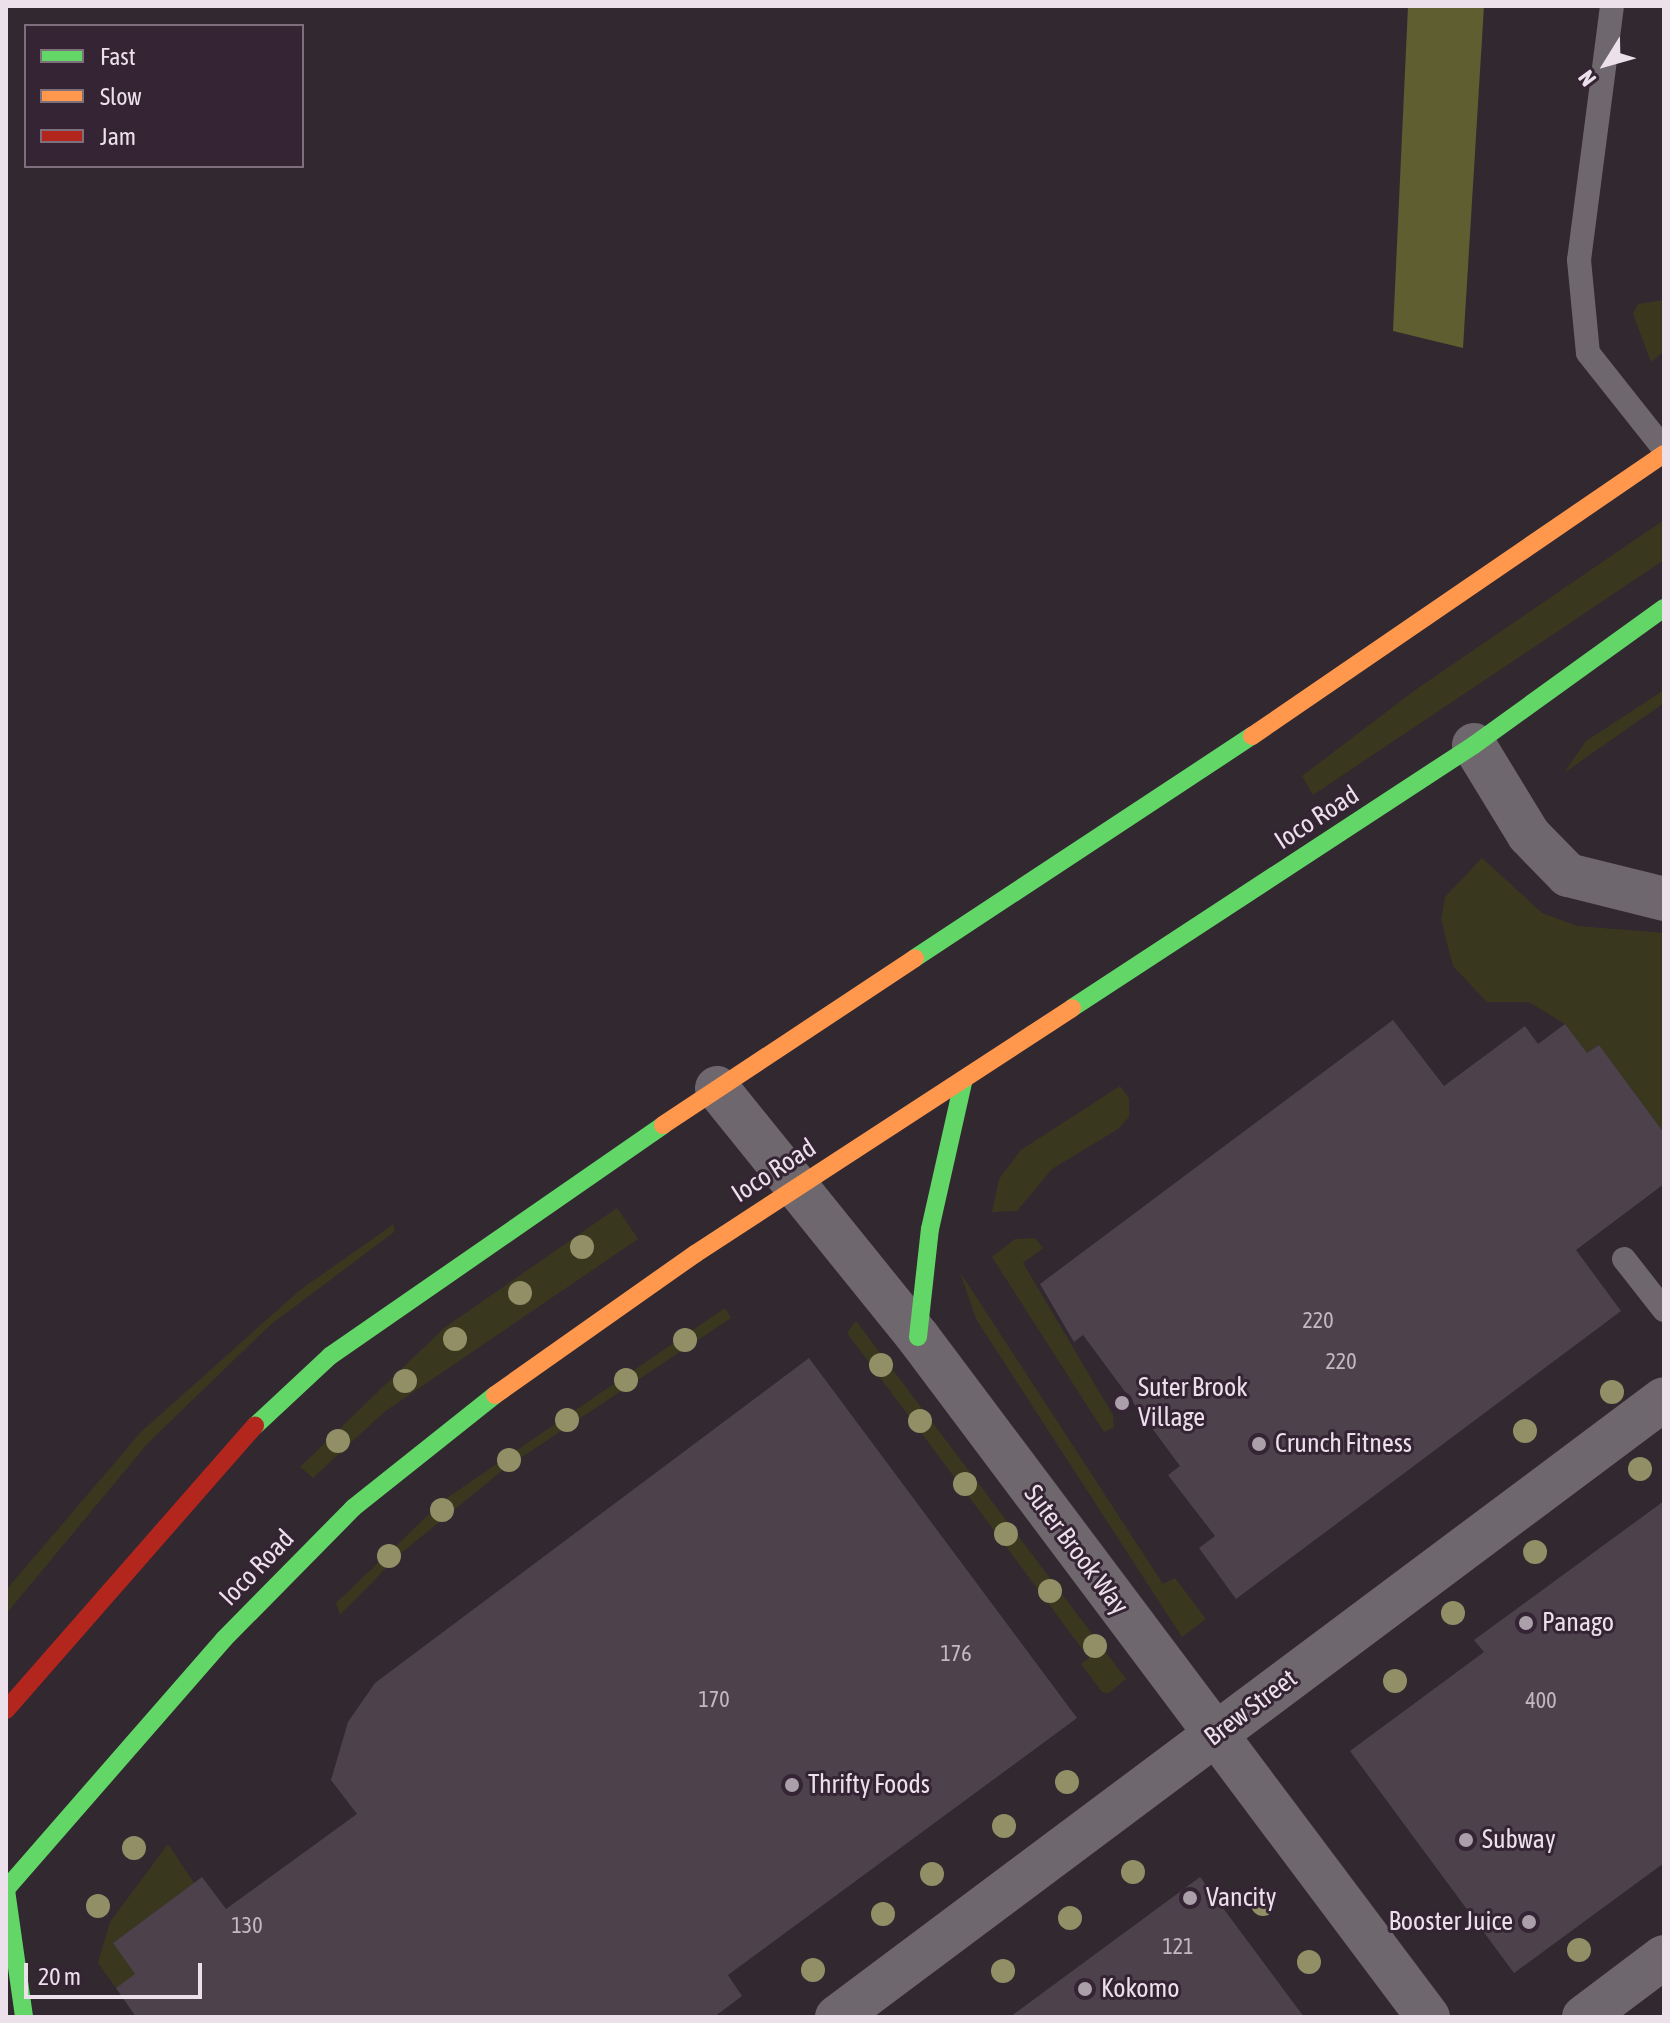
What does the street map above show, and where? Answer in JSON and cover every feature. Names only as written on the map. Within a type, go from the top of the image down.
[{"type":"main road","points":[[6,1710],[278,1401],[330,1356],[717,1088],[1373,656],[1664,451]]},
{"type":"main road","name":"Ioco Road","points":[[6,1890],[224,1639],[353,1508],[446,1430],[795,1187],[963,1082],[1474,745],[1664,608]]},
{"type":"main road","points":[[918,1337],[930,1229],[963,1082]]},
{"type":"main road","points":[[6,1890],[24,2017]]},
{"type":"street","points":[[1474,745],[1529,835],[1568,875],[1664,899]]},
{"type":"street","name":"Suter Brook Way","points":[[717,1088],[918,1337],[1428,2017]]},
{"type":"street","name":"Brew Street","points":[[837,2017],[1664,1399]]},
{"type":"street","points":[[1584,2017],[1664,1957]]},
{"type":"lane","points":[[1612,6],[1579,260],[1588,353],[1664,451]]},
{"type":"lane","points":[[1624,1259],[1664,1310]]},
{"type":"shaded area","points":[[1408,6],[1484,6],[1463,348],[1393,331]]},
{"type":"shaded area","points":[[1664,300],[1664,351],[1651,362],[1633,314],[1638,304]]},
{"type":"shaded area","points":[[1664,520],[1664,560],[1313,795],[1302,776],[1418,688]]},
{"type":"shaded area","points":[[1664,690],[1664,703],[1564,773],[1586,741]]},
{"type":"shaded area","points":[[1482,858],[1542,913],[1577,926],[1664,933],[1664,1133],[1599,1045],[1587,1053],[1565,1024],[1529,1002],[1487,1002],[1453,966],[1441,919],[1445,897]]},
{"type":"shaded area","points":[[1120,1086],[1129,1098],[1129,1117],[1118,1129],[1052,1169],[1017,1211],[992,1212],[999,1179],[1021,1150]]},
{"type":"shaded area","points":[[617,1208],[638,1239],[384,1412],[313,1478],[300,1467],[444,1328]]},
{"type":"shaded area","points":[[394,1224],[394,1232],[269,1326],[148,1443],[6,1614],[6,1590],[141,1432],[300,1290]]},
{"type":"shaded area","points":[[1035,1238],[1043,1248],[1023,1263],[1113,1415],[1114,1427],[1104,1432],[992,1257],[1015,1239]]},
{"type":"shaded area","points":[[960,1272],[1163,1584],[1175,1578],[1206,1619],[1182,1637],[976,1319]]},
{"type":"shaded area","points":[[725,1308],[731,1318],[504,1469],[399,1555],[340,1615],[336,1603],[444,1500]]},
{"type":"shaded area","points":[[856,1321],[1126,1679],[1109,1693],[1102,1692],[1081,1664],[1089,1658],[847,1333]]},
{"type":"shaded area","points":[[168,1844],[194,1883],[113,1943],[135,1974],[116,1988],[98,1963],[110,1922]]},
{"type":"building","points":[[1393,1020],[1444,1086],[1525,1026],[1538,1044],[1565,1024],[1587,1053],[1599,1045],[1664,1133],[1664,1184],[1576,1250],[1621,1311],[1236,1599],[1199,1548],[1215,1536],[1168,1475],[1180,1466],[1083,1335],[1074,1342],[1040,1284]]},
{"type":"building","points":[[809,1358],[1077,1718],[728,1975],[742,1996],[714,2017],[136,2017],[116,1988],[135,1974],[113,1943],[202,1877],[226,1909],[357,1814],[331,1780],[348,1722],[375,1683]]},
{"type":"building","points":[[1664,1501],[1664,1863],[1514,1973],[1350,1751],[1484,1652],[1474,1640]]},
{"type":"building","points":[[1200,1877],[1304,2017],[1010,2017]]},
{"type":"traffic: fast","points":[[1072,1008],[1474,745],[1664,608]]},
{"type":"traffic: fast","points":[[915,958],[1252,736]]},
{"type":"traffic: fast","points":[[918,1337],[930,1229],[963,1082]]},
{"type":"traffic: fast","points":[[255,1426],[330,1356],[663,1125]]},
{"type":"traffic: fast","points":[[6,1889],[224,1639],[353,1508],[495,1395]]},
{"type":"traffic: fast","points":[[6,1890],[24,2017]]},
{"type":"traffic: slow","points":[[1252,736],[1664,454]]},
{"type":"traffic: slow","points":[[663,1125],[915,958]]},
{"type":"traffic: slow","points":[[495,1395],[695,1254],[1072,1008]]},
{"type":"traffic: jam","points":[[6,1710],[255,1426]]},
{"type":"place","name":"Suter Brook Village","points":[[1122,1403]]},
{"type":"place","name":"Crunch Fitness","points":[[1259,1444]]},
{"type":"place","name":"Panago","points":[[1526,1623]]},
{"type":"place","name":"Thrifty Foods","points":[[792,1785]]},
{"type":"place","name":"Subway","points":[[1466,1840]]},
{"type":"place","name":"Vancity","points":[[1190,1898]]},
{"type":"place","name":"Booster Juice","points":[[1529,1922]]},
{"type":"place","name":"Kokomo","points":[[1085,1989]]}]
